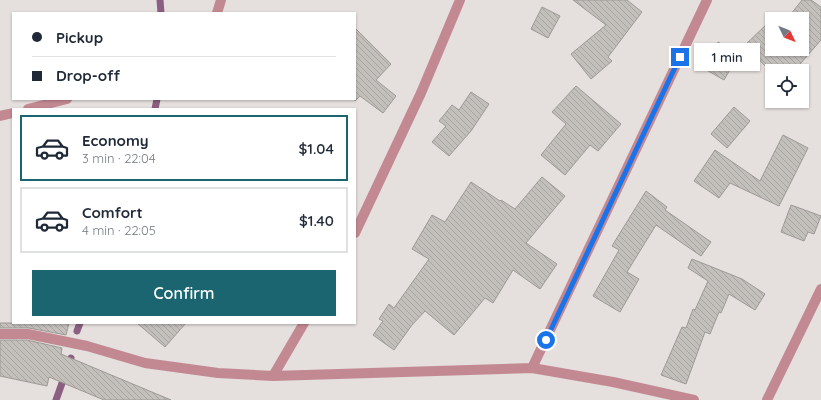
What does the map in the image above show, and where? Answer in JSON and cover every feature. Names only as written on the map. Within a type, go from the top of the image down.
[{"type":"street","points":[[217,12],[221,0]]},
{"type":"street","points":[[356,230],[421,93],[460,0]]},
{"type":"street","points":[[532,368],[706,0]]},
{"type":"street","points":[[32,108],[63,100]]},
{"type":"street","points":[[0,116],[12,113]]},
{"type":"street","points":[[767,400],[821,289]]},
{"type":"street","points":[[273,376],[303,324]]},
{"type":"street","points":[[0,334],[28,334],[87,346],[144,362],[187,370],[218,373],[273,376],[532,368],[613,382],[694,400]]},
{"type":"building","points":[[573,0],[627,0],[642,12],[608,57],[612,61],[591,79],[571,54],[606,25]]},
{"type":"building","points":[[802,0],[811,0],[821,7],[821,40],[809,54],[809,12],[793,12]]},
{"type":"building","points":[[542,7],[560,16],[548,38],[531,29]]},
{"type":"building","points":[[765,26],[765,56],[807,56],[800,64],[765,64],[765,66],[745,45]]},
{"type":"building","points":[[356,29],[391,64],[376,80],[396,96],[383,113],[360,96],[356,100]]},
{"type":"building","points":[[718,42],[739,54],[724,80],[703,68]]},
{"type":"building","points":[[576,86],[621,124],[598,151],[590,145],[565,175],[541,155],[566,124],[552,112]]},
{"type":"building","points":[[471,92],[489,104],[471,131],[449,156],[432,142],[446,126],[439,121],[452,105],[459,110]]},
{"type":"building","points":[[734,107],[750,121],[727,148],[711,134]]},
{"type":"building","points":[[783,135],[808,148],[779,206],[730,183],[719,198],[694,181],[715,150],[760,181]]},
{"type":"building","points":[[542,177],[565,196],[526,243],[557,264],[540,289],[513,270],[493,303],[485,298],[454,335],[425,311],[412,325],[394,350],[373,335],[383,321],[379,319],[389,304],[394,308],[429,259],[412,249],[432,215],[445,222],[471,182],[515,209]]},
{"type":"building","points":[[646,191],[667,207],[665,210],[711,242],[701,256],[656,225],[627,272],[639,279],[620,312],[593,296],[619,250],[612,246]]},
{"type":"building","points":[[791,205],[821,216],[814,234],[808,232],[804,241],[781,232]]},
{"type":"building","points":[[692,259],[742,279],[765,294],[755,310],[729,294],[721,313],[719,312],[710,334],[705,332],[686,384],[661,375],[682,327],[686,328],[693,309],[695,310],[708,281],[688,268]]},
{"type":"building","points":[[0,323],[69,324],[66,335],[29,328],[0,328]]},
{"type":"building","points":[[138,324],[185,324],[165,347]]},
{"type":"building","points":[[0,340],[27,340],[62,348],[61,354],[171,400],[104,400],[49,377],[47,386],[0,376]]},
{"type":"waterway","points":[[160,0],[161,12]]},
{"type":"waterway","points":[[155,108],[157,100]]},
{"type":"waterway","points":[[77,331],[80,324]]},
{"type":"waterway","points":[[56,400],[71,358]]},
{"type":"route","points":[[546,340],[680,57]]}]
